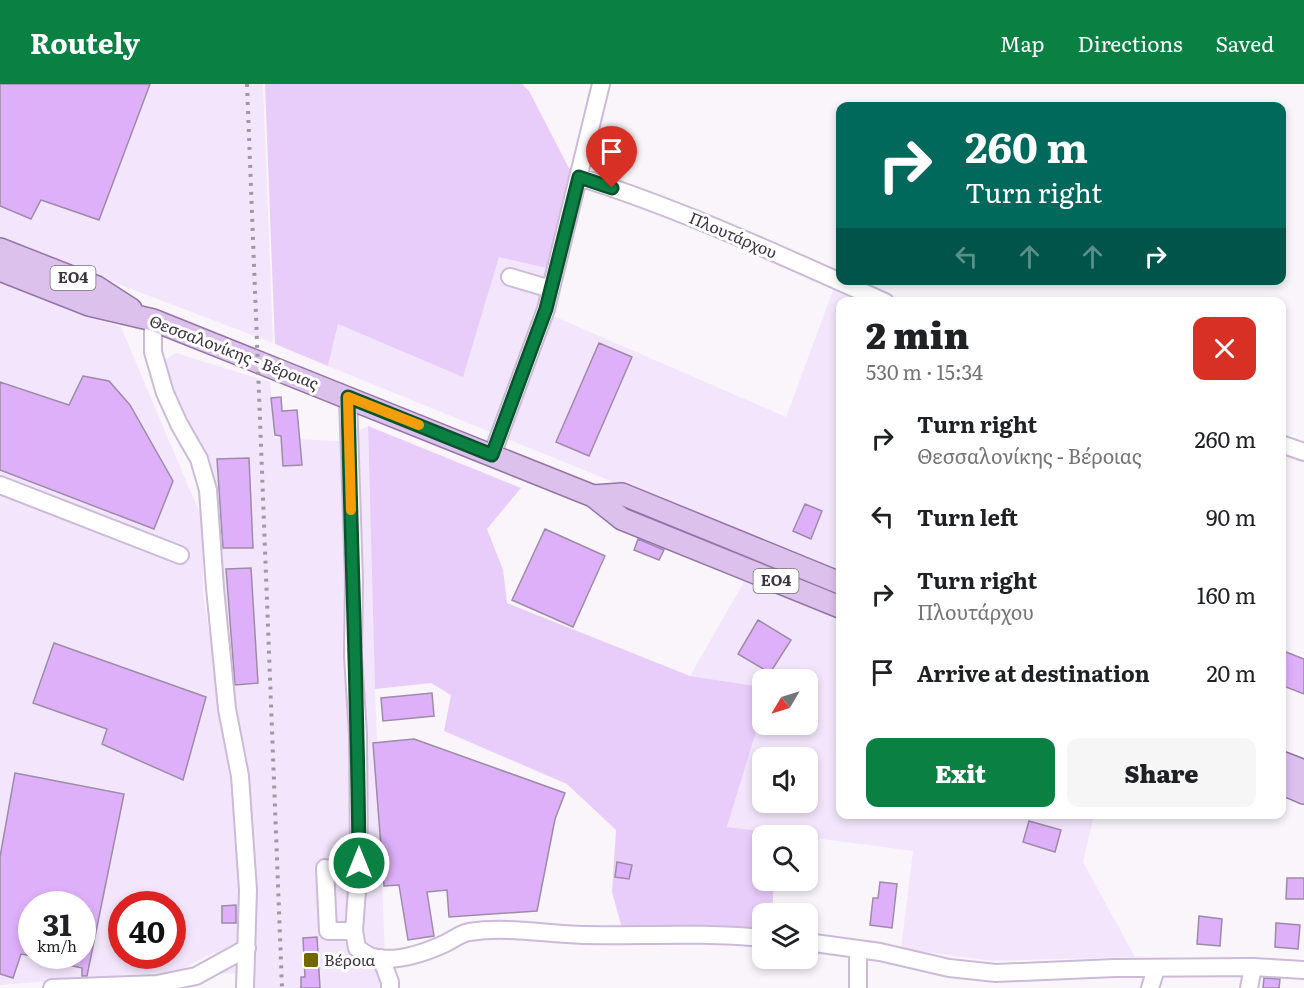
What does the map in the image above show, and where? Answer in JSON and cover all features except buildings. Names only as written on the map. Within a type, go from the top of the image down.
[{"type":"main road","name":"Θεσσαλονίκης - Βέροιας","points":[[0,249],[97,287],[147,318]]},
{"type":"main road","name":"Θεσσαλονίκης - Βέροιας","points":[[0,270],[89,305],[147,318],[348,397],[593,496],[622,519],[836,605]]},
{"type":"main road","name":"Θεσσαλονίκης - Βέροιας","points":[[593,496],[622,494],[836,581]]},
{"type":"main road","points":[[1286,764],[1304,771]]},
{"type":"main road","points":[[1286,785],[1304,793]]},
{"type":"street","points":[[492,455],[546,309],[601,84]]},
{"type":"street","name":"Πλουτάρχου","points":[[579,177],[678,211],[836,280]]},
{"type":"street","points":[[510,277],[551,289]]},
{"type":"street","name":"Πλουτάρχου","points":[[846,285],[874,297]]},
{"type":"street","points":[[147,318],[153,352],[165,393],[199,459],[208,490],[227,709],[240,776],[248,890],[245,988]]},
{"type":"street","points":[[348,397],[358,735],[359,863],[354,931],[357,948],[372,957],[381,958],[418,954],[446,943],[461,934],[486,930],[525,929],[578,935],[690,934],[752,937]]},
{"type":"street","points":[[1286,446],[1304,452]]},
{"type":"street","points":[[0,485],[180,555]]},
{"type":"street","points":[[325,868],[328,931],[354,931]]},
{"type":"street","points":[[818,944],[880,952],[949,969],[996,974],[1115,968],[1253,967],[1304,970]]},
{"type":"street","points":[[52,988],[157,984],[196,976],[247,948]]},
{"type":"street","points":[[858,949],[858,988]]},
{"type":"street","points":[[381,958],[390,988]]},
{"type":"street","points":[[1249,988],[1253,967]]},
{"type":"street","points":[[1150,988],[1156,969]]},
{"type":"shaded area","points":[[0,84],[263,84],[273,343],[0,239]]},
{"type":"shaded area","points":[[265,84],[522,84],[529,91],[571,172],[550,269],[499,257],[463,377],[338,324],[328,366],[275,344]]},
{"type":"shaded area","points":[[499,256],[561,272],[551,315],[786,417],[835,285],[887,297],[836,297],[836,572],[328,366],[338,324],[463,376]]},
{"type":"shaded area","points":[[0,281],[121,327],[203,521],[203,593],[209,632],[206,461],[182,426],[162,362],[176,353],[270,382],[275,438],[339,441],[368,426],[386,988],[240,988],[239,973],[216,974],[215,952],[186,967],[186,891],[108,891],[108,969],[182,969],[0,985]]},
{"type":"shaded area","points":[[368,426],[521,488],[487,529],[503,570],[507,603],[690,676],[752,685],[752,735],[755,735],[727,827],[752,830],[752,891],[773,891],[773,903],[752,903],[752,930],[622,928],[612,892],[616,830],[567,784],[444,731],[451,695],[431,683],[375,689]]},
{"type":"shaded area","points":[[748,575],[836,609],[836,819],[1093,819],[1083,862],[1135,957],[993,961],[901,949],[913,851],[818,838],[818,825],[752,825],[752,830],[727,827],[755,735],[818,735],[818,669],[752,669],[752,685],[690,676]]},
{"type":"railway","points":[[247,84],[282,988]]},
{"type":"slow traffic","points":[[351,510],[348,397],[419,425]]},
{"type":"place","name":"Βέροια","points":[[311,960]]},
{"type":"route","points":[[359,863],[358,735],[348,397],[492,455],[546,309],[579,177],[612,188]]}]
